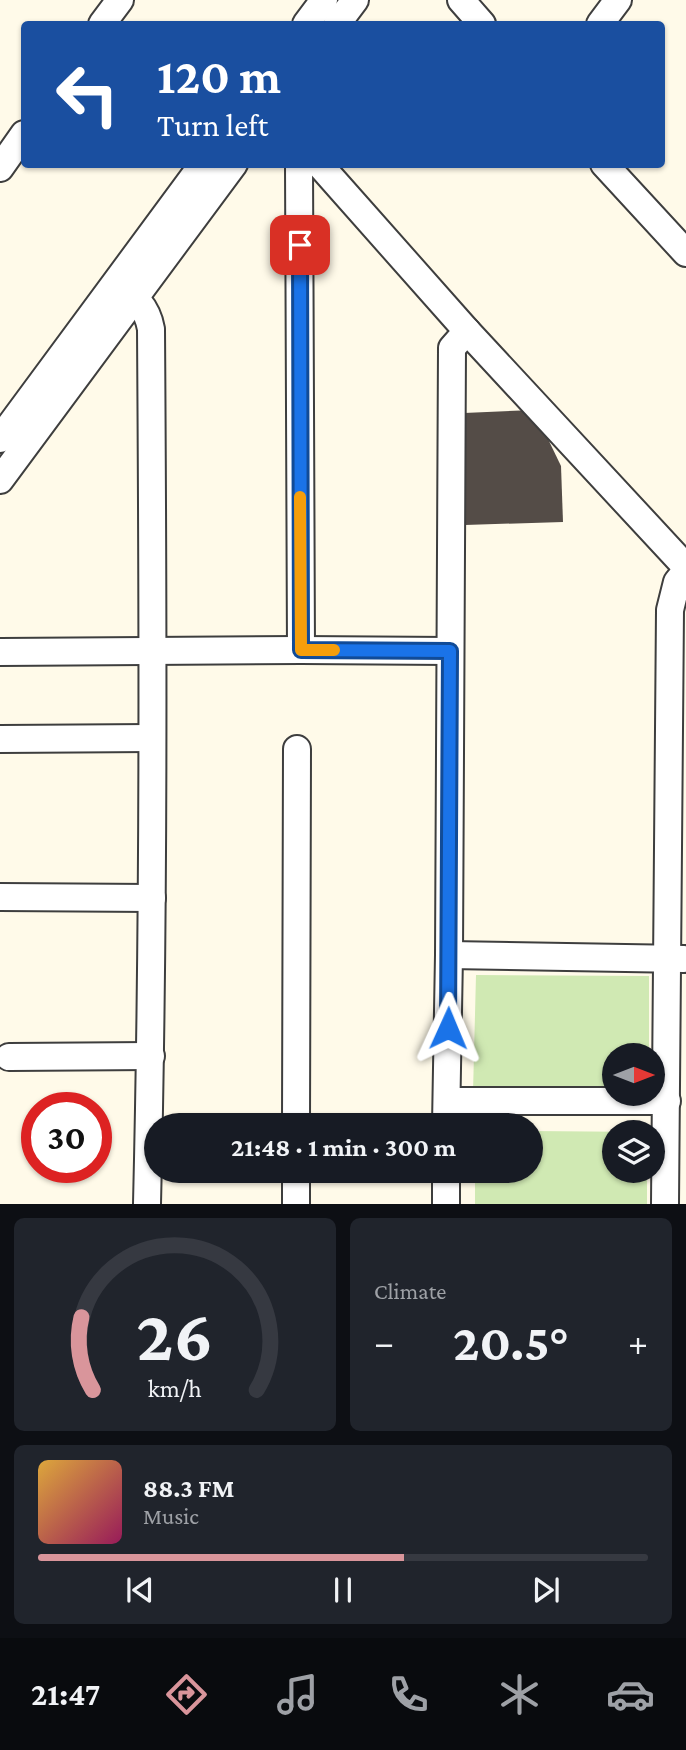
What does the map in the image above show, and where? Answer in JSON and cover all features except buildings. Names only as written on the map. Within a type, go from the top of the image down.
[{"type":"street","points":[[104,21],[120,0]]},
{"type":"street","points":[[308,21],[324,0]]},
{"type":"street","points":[[339,21],[355,0]]},
{"type":"street","points":[[461,0],[479,21]]},
{"type":"street","points":[[602,21],[618,0]]},
{"type":"street","points":[[0,168],[21,138]]},
{"type":"street","points":[[0,480],[126,290],[201,168]]},
{"type":"street","points":[[0,439],[231,168]]},
{"type":"street","points":[[299,168],[301,650]]},
{"type":"street","points":[[323,168],[467,331],[686,569],[677,582],[670,610],[677,959],[667,1101],[665,1204]]},
{"type":"street","points":[[608,168],[683,244]]},
{"type":"street","points":[[126,290],[149,320],[151,329],[152,898],[147,1204]]},
{"type":"street","points":[[467,331],[452,348],[447,1113],[667,1101]]},
{"type":"street","points":[[0,652],[450,651]]},
{"type":"street","points":[[0,738],[152,738]]},
{"type":"street","points":[[296,1113],[297,749]]},
{"type":"street","points":[[0,897],[152,898]]},
{"type":"street","points":[[449,955],[677,959]]},
{"type":"street","points":[[9,1057],[151,1056]]},
{"type":"street","points":[[296,1183],[296,1204]]},
{"type":"street","points":[[446,1183],[446,1204]]},
{"type":"green space","points":[[476,975],[649,976],[649,1043],[602,1043],[602,1094],[473,1093]]},
{"type":"green space","points":[[543,1131],[602,1132],[602,1183],[647,1183],[647,1204],[475,1204],[475,1183],[543,1183]]},
{"type":"slow traffic","points":[[300,497],[301,650],[334,650]]},
{"type":"route","points":[[300,245],[301,650],[450,651],[448,1028]]}]
